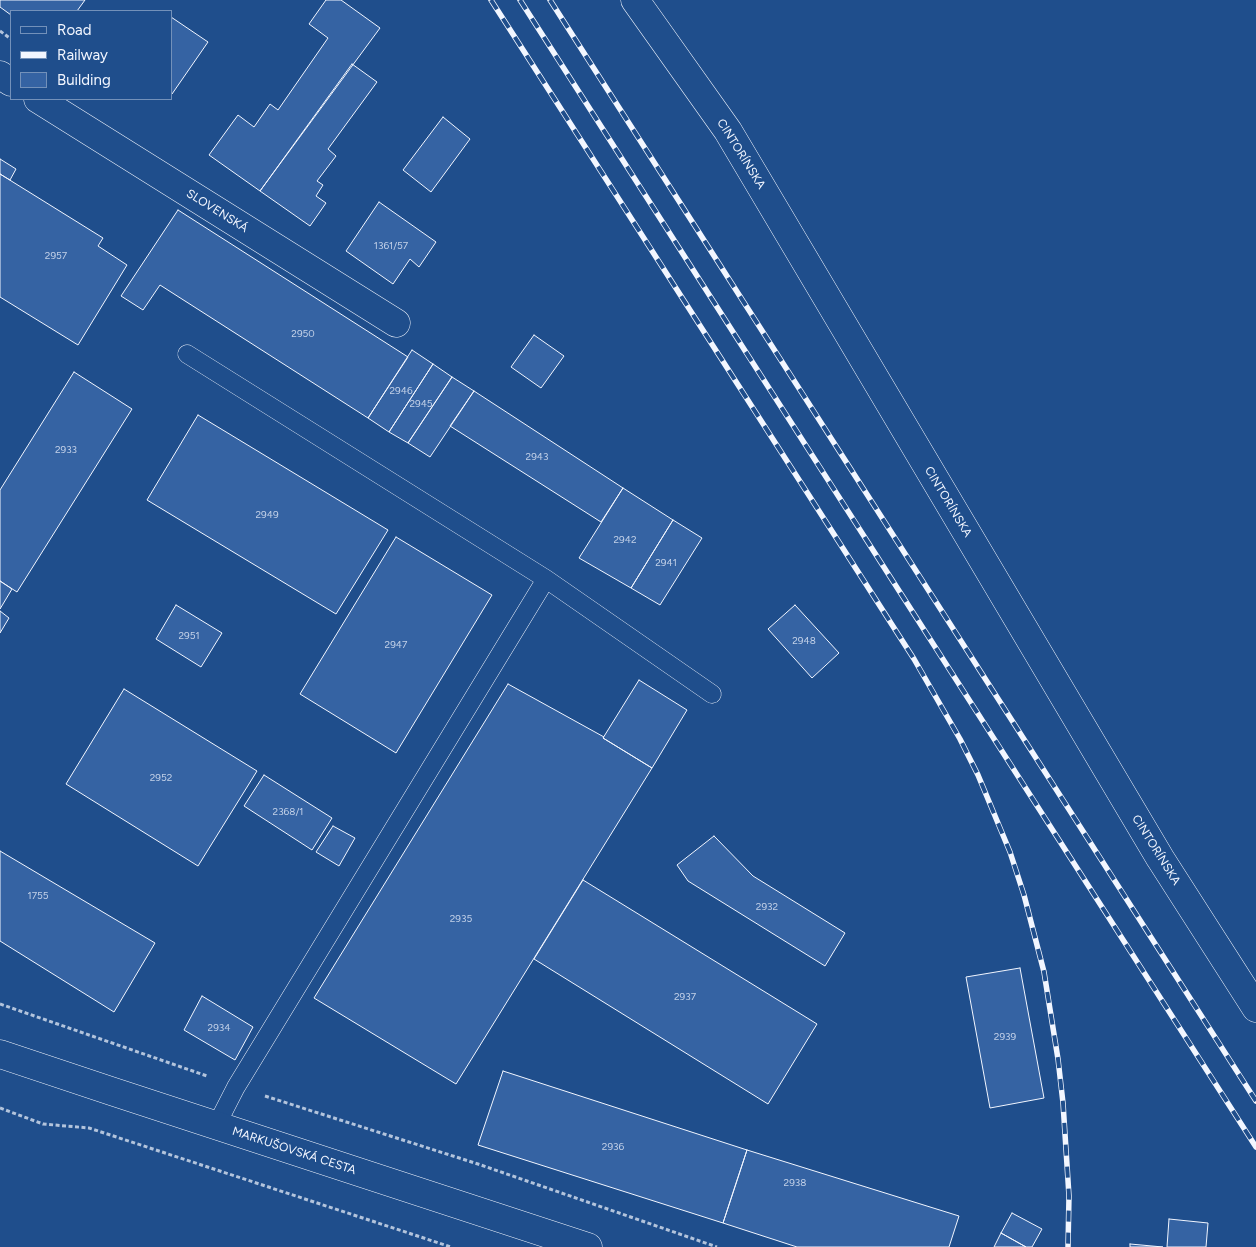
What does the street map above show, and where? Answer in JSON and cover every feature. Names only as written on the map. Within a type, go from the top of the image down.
[{"type":"street","name":"CINTORÍNSKA","points":[[635,0],[728,131],[1160,858],[1256,1008]]},
{"type":"street","name":"SLOVENSKÁ","points":[[40,100],[396,323]]},
{"type":"street","name":"MARKUŠOVSKÁ CESTA","points":[[0,1054],[588,1247]]},
{"type":"lane","points":[[187,354],[546,579],[712,694]]},
{"type":"lane","points":[[216,1126],[236,1087],[546,579]]},
{"type":"lane","points":[[520,1225],[540,1247]]},
{"type":"path","points":[[0,1004],[236,1087],[478,1164],[717,1247]]},
{"type":"path","points":[[0,1108],[43,1124],[89,1128],[451,1247]]},
{"type":"building","points":[[0,0],[85,0],[78,10],[10,10],[10,14],[0,7]]},
{"type":"building","points":[[326,0],[341,0],[380,28],[260,191],[209,155],[238,115],[254,127],[270,104],[278,110],[328,38],[309,24]]},
{"type":"building","points":[[172,18],[208,42],[172,94]]},
{"type":"building","points":[[352,64],[377,82],[328,149],[336,156],[317,181],[323,185],[316,196],[326,203],[310,226],[260,191]]},
{"type":"building","points":[[443,117],[470,139],[431,192],[403,170]]},
{"type":"building","points":[[0,159],[16,169],[10,180],[0,174]]},
{"type":"building","points":[[0,174],[103,238],[98,246],[127,265],[78,345],[0,297]]},
{"type":"building","points":[[379,202],[436,242],[419,267],[410,259],[393,284],[346,251]]},
{"type":"building","points":[[178,210],[408,357],[368,418],[160,285],[143,310],[121,296]]},
{"type":"building","points":[[534,335],[564,356],[541,388],[511,367]]},
{"type":"building","points":[[412,350],[433,364],[389,432],[368,418]]},
{"type":"building","points":[[433,364],[452,377],[408,443],[389,432]]},
{"type":"building","points":[[74,372],[132,409],[17,592],[0,581],[0,490]]},
{"type":"building","points":[[452,377],[474,391],[430,457],[408,443]]},
{"type":"building","points":[[474,391],[623,488],[601,522],[450,426]]},
{"type":"building","points":[[198,415],[388,530],[336,614],[147,500]]},
{"type":"building","points":[[623,488],[673,520],[631,588],[579,558]]},
{"type":"building","points":[[673,520],[702,538],[660,605],[631,588]]},
{"type":"building","points":[[396,537],[492,595],[396,753],[300,694]]},
{"type":"building","points":[[0,581],[12,589],[0,609]]},
{"type":"building","points":[[176,605],[222,633],[201,667],[156,639]]},
{"type":"building","points":[[795,605],[839,653],[812,678],[768,629]]},
{"type":"building","points":[[0,611],[9,618],[0,633]]},
{"type":"building","points":[[639,680],[687,710],[652,768],[603,738]]},
{"type":"building","points":[[508,684],[604,737],[652,768],[456,1084],[314,998]]},
{"type":"building","points":[[124,689],[257,771],[198,866],[66,784]]},
{"type":"building","points":[[264,775],[332,818],[312,850],[244,806]]},
{"type":"building","points":[[333,826],[355,838],[339,866],[316,852]]},
{"type":"building","points":[[714,836],[753,876],[845,933],[825,966],[688,881],[677,865]]},
{"type":"building","points":[[0,851],[155,943],[114,1012],[0,941]]},
{"type":"building","points":[[583,880],[817,1024],[768,1104],[534,959]]},
{"type":"building","points":[[1020,968],[1044,1098],[990,1108],[966,977]]},
{"type":"building","points":[[202,996],[253,1027],[235,1060],[184,1030]]},
{"type":"building","points":[[503,1071],[747,1150],[723,1223],[478,1145]]},
{"type":"building","points":[[747,1150],[959,1216],[949,1247],[797,1247],[723,1223]]},
{"type":"building","points":[[1012,1213],[1042,1229],[1032,1247],[1026,1247],[1001,1233]]},
{"type":"building","points":[[1169,1219],[1208,1223],[1206,1247],[1167,1247]]},
{"type":"building","points":[[1001,1233],[1026,1247],[994,1247]]},
{"type":"building","points":[[1130,1244],[1163,1247],[1130,1247]]},
{"type":"railway","points":[[491,0],[914,659],[960,739],[978,775],[1010,852],[1024,895],[1044,972],[1063,1103],[1069,1196],[1068,1247]]},
{"type":"railway","points":[[520,0],[1256,1147]]},
{"type":"railway","points":[[550,0],[1256,1101]]}]
